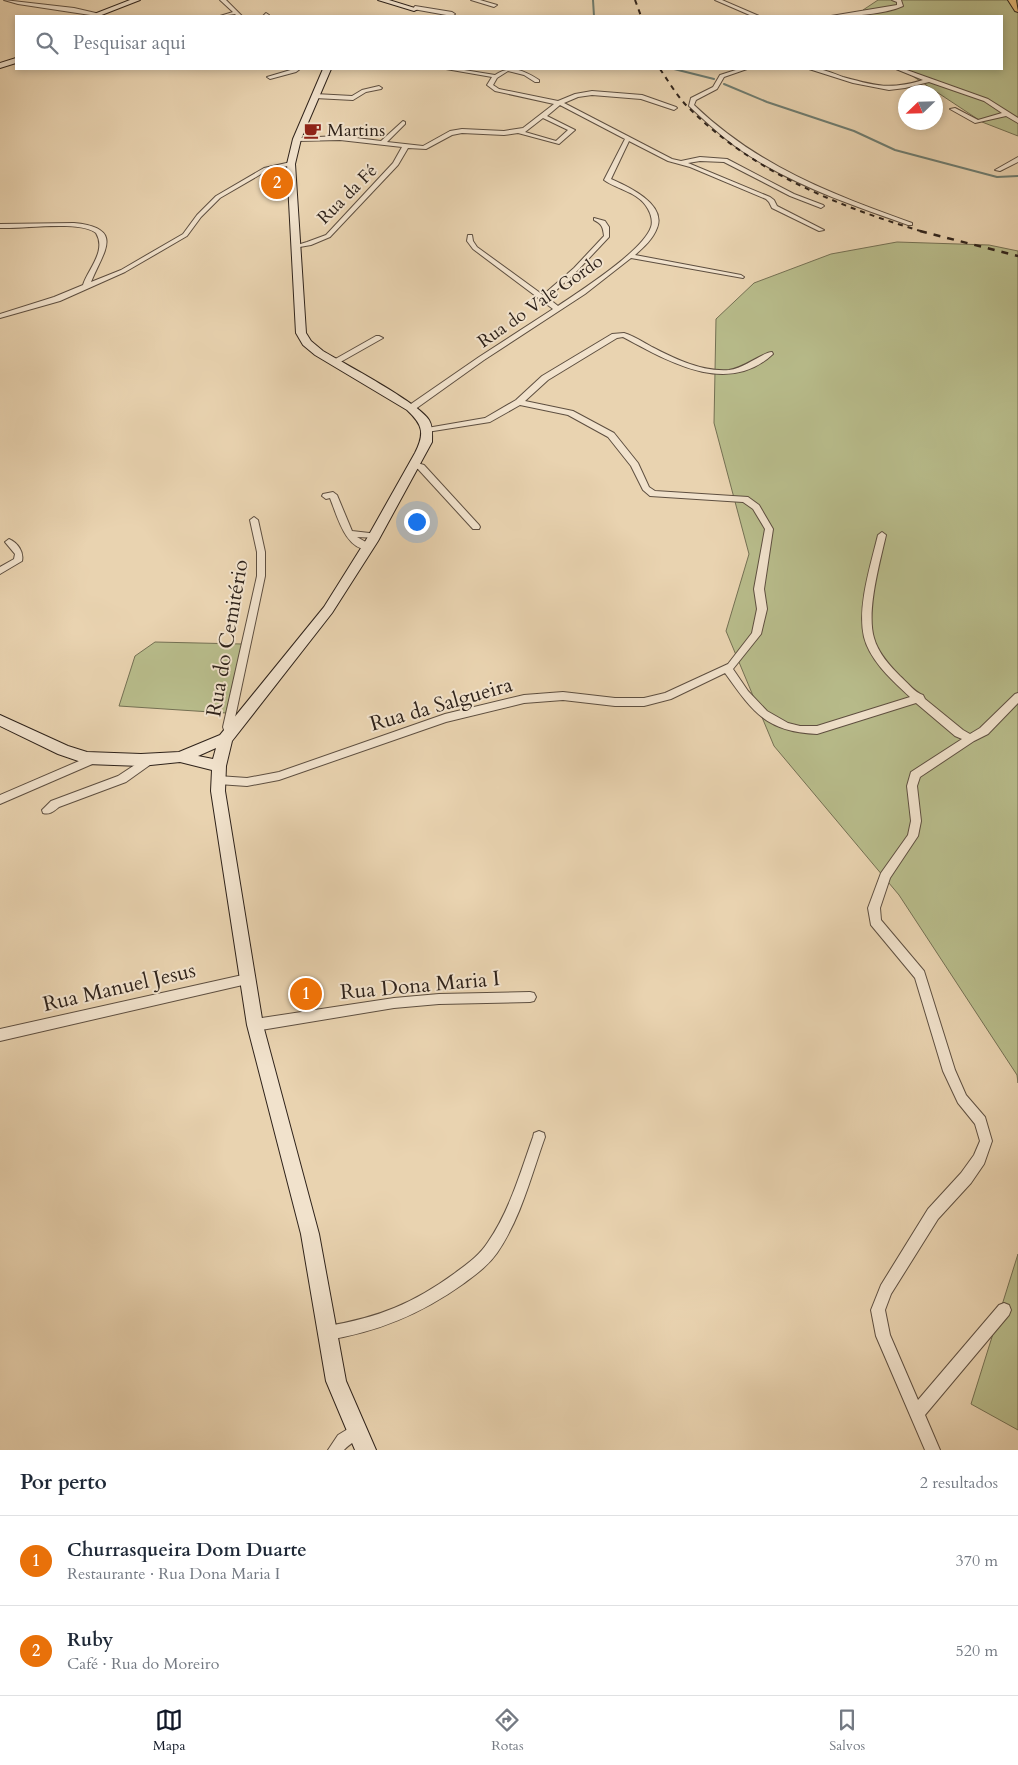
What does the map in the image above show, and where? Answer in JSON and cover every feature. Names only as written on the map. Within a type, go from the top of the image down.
[{"type":"main road","points":[[95,15],[137,0]]},
{"type":"main road","points":[[381,0],[414,11]]},
{"type":"main road","points":[[406,15],[414,11],[421,0]]},
{"type":"main road","points":[[1012,0],[1018,9]]},
{"type":"main road","points":[[0,66],[15,60]]},
{"type":"main road","points":[[327,70],[297,139],[291,164],[300,321],[303,337],[314,349],[411,408],[424,420],[427,430],[426,442],[371,542],[328,610],[228,736],[219,773],[220,805],[255,1025],[310,1234],[336,1381],[356,1431],[366,1450]]},
{"type":"main road","points":[[0,720],[62,750],[92,759],[180,757],[228,736]]},
{"type":"main road","points":[[180,757],[219,773]]},
{"type":"street","points":[[7,0],[32,6],[68,8],[95,15]]},
{"type":"street","points":[[223,0],[238,14]]},
{"type":"street","points":[[474,0],[494,4]]},
{"type":"street","points":[[718,0],[754,15]]},
{"type":"street","points":[[842,15],[900,6],[899,1],[895,0]]},
{"type":"street","points":[[414,11],[452,14]]},
{"type":"street","points":[[270,77],[296,70]]},
{"type":"street","points":[[455,70],[494,76],[505,70]]},
{"type":"street","points":[[511,70],[526,74],[537,81]]},
{"type":"street","points":[[741,70],[722,76],[715,88],[693,99],[691,105],[731,140],[765,162],[837,197],[910,224]]},
{"type":"street","points":[[815,70],[892,88],[911,86],[928,80]]},
{"type":"street","points":[[902,70],[986,100],[1018,122]]},
{"type":"street","points":[[494,76],[490,85],[496,90],[559,103],[670,160],[768,198],[772,201],[774,207],[822,230]]},
{"type":"street","points":[[314,96],[353,98],[364,91],[378,88]]},
{"type":"street","points":[[520,132],[559,103],[584,94],[600,93],[642,97],[674,108]]},
{"type":"street","points":[[953,109],[977,122],[1007,114]]},
{"type":"street","points":[[297,139],[340,138],[424,148],[450,133],[462,131],[520,132],[557,143],[572,130],[543,116]]},
{"type":"street","points":[[382,143],[403,122]]},
{"type":"street","name":"Rua do Vale Gordo","points":[[411,408],[579,296],[642,246],[655,228],[654,212],[642,197],[607,180],[628,138]]},
{"type":"street","name":"Rua da Fé","points":[[296,247],[328,236],[390,171],[406,146]]},
{"type":"street","points":[[678,162],[700,159],[725,160],[792,195],[821,206]]},
{"type":"street","points":[[998,170],[1018,159]]},
{"type":"street","points":[[0,316],[57,299],[131,267],[185,234],[199,216],[218,197],[266,169],[291,164]]},
{"type":"street","points":[[544,298],[576,269],[607,236],[606,227],[603,222],[596,219]]},
{"type":"street","points":[[0,226],[77,226],[94,228],[104,240],[103,248],[88,278],[86,287]]},
{"type":"street","points":[[470,236],[470,241],[475,248],[558,310]]},
{"type":"street","points":[[628,256],[741,277]]},
{"type":"street","points":[[427,430],[487,420],[519,402],[545,378],[615,336],[624,335],[669,358],[699,369],[723,373],[747,368],[769,354]]},
{"type":"street","points":[[334,362],[379,338]]},
{"type":"street","name":"Rua da Salgueira","points":[[219,773],[246,782],[279,776],[445,718],[524,699],[562,696],[615,702],[644,702],[668,696],[731,666],[756,634],[762,609],[759,589],[769,529],[756,507],[745,498],[654,494],[646,488],[634,465],[611,435],[570,413],[519,402]]},
{"type":"street","points":[[414,465],[421,467],[476,527]]},
{"type":"street","points":[[326,496],[334,495],[352,539],[358,544],[371,542]]},
{"type":"street","name":"Rua do Cemitério","points":[[228,736],[228,726],[261,576],[261,552],[254,520]]},
{"type":"street","points":[[882,535],[875,564],[869,638],[876,654],[888,671],[959,733],[970,738]]},
{"type":"street","points":[[0,571],[18,561],[18,554],[9,542]]},
{"type":"street","points":[[727,668],[751,703],[762,714],[786,727],[801,730],[818,730],[920,698]]},
{"type":"street","points":[[933,1450],[883,1336],[878,1310],[886,1290],[933,1214],[966,1178],[979,1159],[986,1141],[981,1121],[962,1098],[949,1071],[920,975],[875,922],[874,908],[885,876],[912,836],[916,821],[912,786],[915,775],[970,738],[984,731],[1018,697]]},
{"type":"street","points":[[0,800],[92,759]]},
{"type":"street","points":[[47,810],[56,804],[122,779],[150,759]]},
{"type":"street","name":"Rua Manuel Jesus","points":[[0,1035],[247,979]]},
{"type":"street","name":"Rua Dona Maria I","points":[[255,1025],[394,1003],[439,999],[530,997]]},
{"type":"street","points":[[327,1333],[357,1329],[394,1317],[435,1296],[471,1270],[492,1249],[507,1223],[539,1138]]},
{"type":"street","points":[[917,1413],[1004,1310]]},
{"type":"street","points":[[335,1450],[343,1440],[356,1431]]},
{"type":"green space","points":[[878,0],[1018,0],[1018,136],[982,122],[943,96],[943,85],[926,85],[904,70],[1003,70],[1003,15],[864,15],[863,10]]},
{"type":"green space","points":[[897,242],[989,245],[1018,251],[1018,1083],[1017,1075],[899,895],[774,746],[726,631],[749,554],[714,423],[716,319],[754,283],[831,254]]},
{"type":"green space","points":[[155,642],[242,644],[226,713],[119,706],[135,656]]},
{"type":"green space","points":[[1018,1254],[1018,1430],[971,1404]]},
{"type":"waterway","points":[[593,0],[594,15]]},
{"type":"waterway","points":[[678,70],[714,79]]},
{"type":"waterway","points":[[724,84],[767,102],[854,131],[895,150],[997,177],[1018,176]]},
{"type":"railway","points":[[635,0],[641,15]]},
{"type":"railway","points":[[661,70],[690,109],[741,151],[769,169],[829,199],[924,232]]},
{"type":"railway","points":[[920,231],[1018,256]]},
{"type":"place","name":"Martins","points":[[313,130]]},
{"type":"place","name":"Ruby","points":[[277,183]]},
{"type":"place","name":"Churrasqueira Dom Duarte","points":[[306,994]]}]
